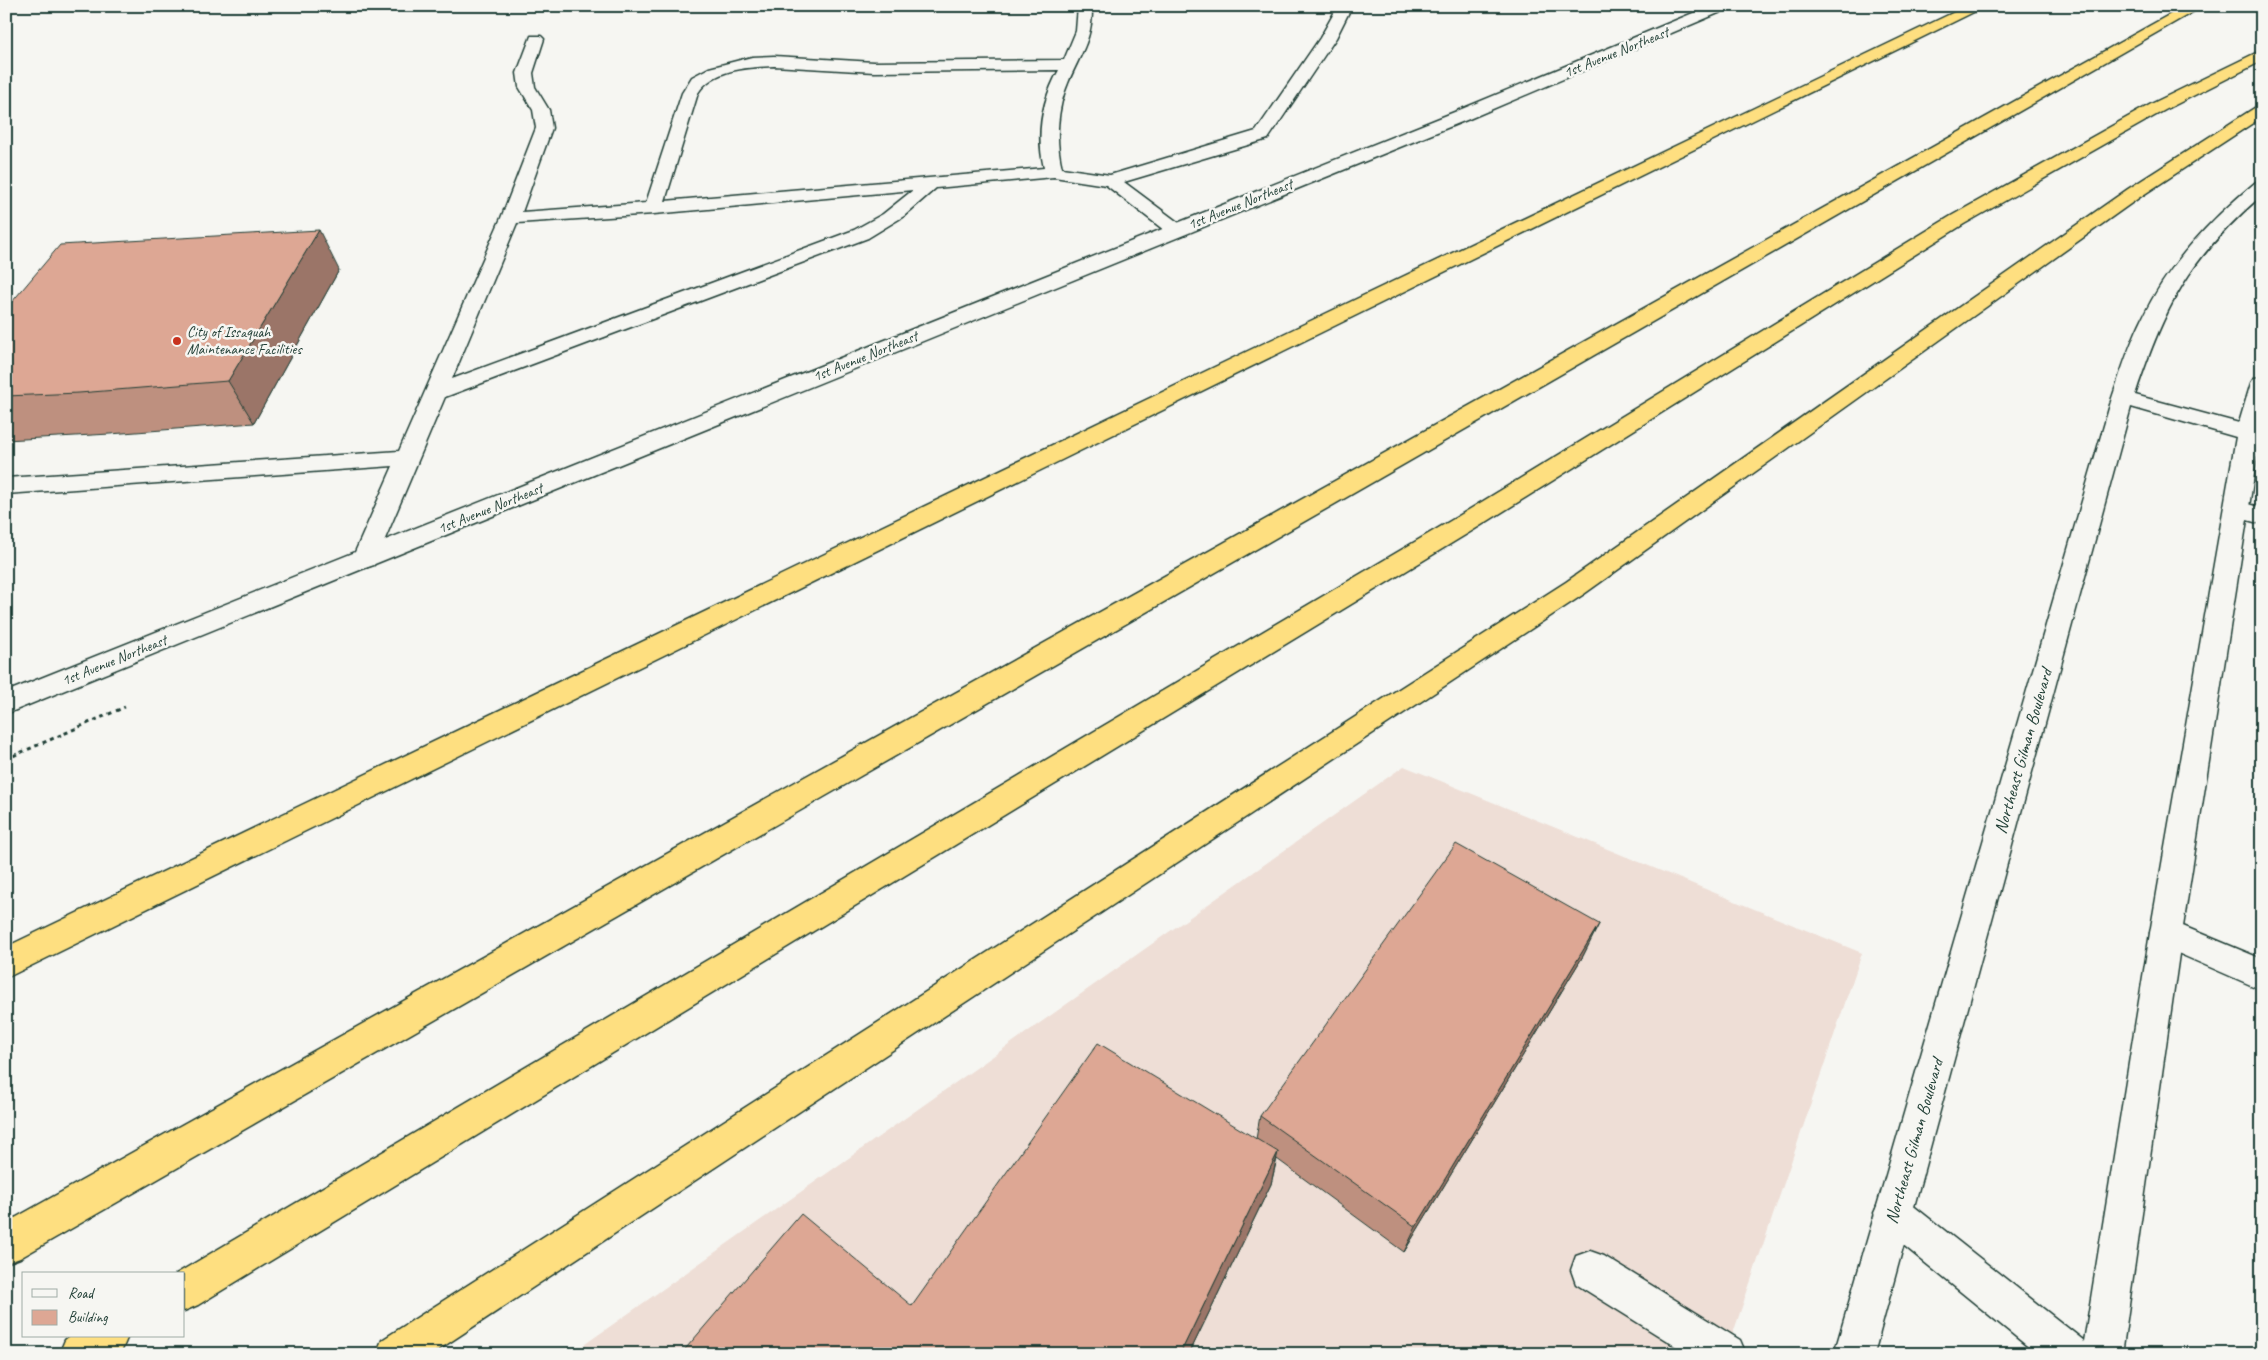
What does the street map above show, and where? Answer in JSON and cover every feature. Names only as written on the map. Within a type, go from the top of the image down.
[{"type":"highway","points":[[6,963],[1979,6]]},
{"type":"highway","points":[[6,1244],[2196,6]]},
{"type":"highway","points":[[185,1290],[1470,521],[1955,221],[2101,136],[2262,55]]},
{"type":"highway","points":[[396,1354],[1575,588],[2134,193],[2262,110]]},
{"type":"highway","points":[[6,944],[214,863]]},
{"type":"highway","points":[[79,1354],[105,1338]]},
{"type":"street","points":[[1054,172],[1051,161],[1050,125],[1059,86],[1083,38],[1086,27],[1085,6]]},
{"type":"street","points":[[510,218],[654,208],[1054,172],[1111,180],[1262,135],[1328,38],[1345,6]]},
{"type":"street","name":"1st Avenue Northeast","points":[[6,704],[1489,104],[1723,6]]},
{"type":"street","points":[[366,559],[510,218],[544,128],[541,110],[527,87],[524,73],[536,39]]},
{"type":"street","points":[[654,208],[690,93],[698,80],[715,71],[745,64],[774,61],[874,68],[1069,66]]},
{"type":"street","points":[[1111,180],[1176,230]]},
{"type":"street","points":[[438,392],[861,234],[882,224],[909,205],[930,184]]},
{"type":"street","name":"Northeast Gilman Boulevard","points":[[1854,1354],[2123,398],[2152,319],[2173,279],[2218,226],[2262,186]]},
{"type":"street","points":[[2102,1354],[2166,933],[2249,512],[2255,436],[2262,383]]},
{"type":"street","points":[[2123,398],[2255,436]]},
{"type":"street","points":[[6,486],[409,458]]},
{"type":"street","points":[[2166,933],[2262,975]]},
{"type":"street","points":[[1894,1213],[2069,1354]]},
{"type":"street","points":[[1590,1270],[1726,1354]]},
{"type":"shaded area","points":[[1404,766],[1862,953],[1726,1354],[571,1354]]},
{"type":"building","points":[[319,230],[228,381],[79,393],[6,396],[6,309],[60,245]]},
{"type":"building","points":[[1456,844],[1599,924],[1416,1227],[1260,1116]]},
{"type":"building","points":[[1098,1043],[1278,1152],[1180,1354],[681,1354],[801,1214],[912,1306]]},
{"type":"place","name":"City of Issaquah Maintenance Facilities","points":[[177,341]]}]
